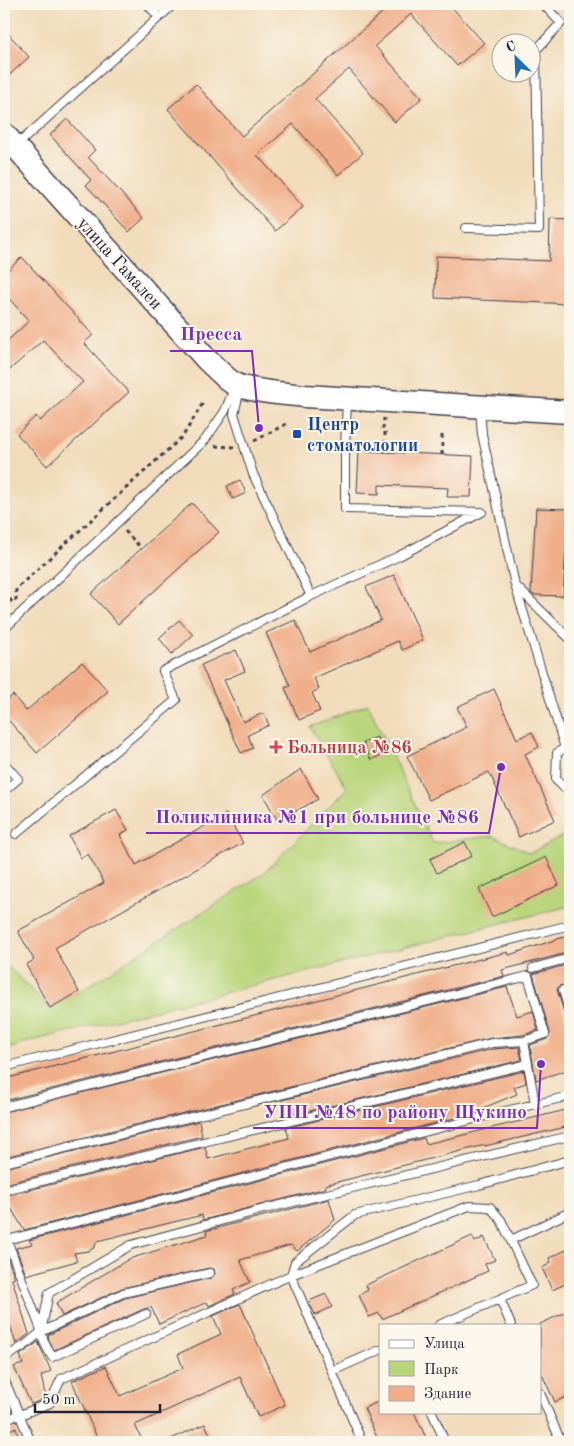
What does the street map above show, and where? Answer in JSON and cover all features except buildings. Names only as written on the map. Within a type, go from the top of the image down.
[{"type":"street","name":"улица Гамалеи","points":[[9,140],[208,360],[221,373],[238,385],[266,391],[347,399],[570,412]]},
{"type":"lane","points":[[147,4],[159,17]]},
{"type":"lane","points":[[9,140],[174,4]]},
{"type":"lane","points":[[466,228],[539,230],[536,50],[561,23],[543,4]]},
{"type":"lane","points":[[238,385],[234,414],[253,474],[311,596]]},
{"type":"lane","points":[[4,629],[204,440],[224,411],[238,385]]},
{"type":"lane","points":[[16,834],[176,700],[163,671],[311,596],[400,556],[482,512],[345,509],[347,399]]},
{"type":"lane","points":[[480,406],[482,434],[515,585],[565,748],[556,753],[556,780],[570,793]]},
{"type":"lane","points":[[515,585],[570,639]]},
{"type":"lane","points":[[4,763],[18,778],[4,791]]},
{"type":"lane","points":[[4,1067],[570,925]]},
{"type":"lane","points":[[533,968],[570,958]]},
{"type":"lane","points":[[4,1107],[528,976],[544,1034],[524,1041],[483,1046],[4,1162]]},
{"type":"lane","points":[[564,990],[570,1014]]},
{"type":"lane","points":[[524,1041],[535,1104]]},
{"type":"lane","points":[[4,1190],[528,1064]]},
{"type":"lane","points":[[7,1240],[570,1096]]},
{"type":"lane","points":[[41,1332],[49,1293],[131,1245],[264,1209],[570,1136]]},
{"type":"lane","points":[[362,1442],[291,1275],[295,1262],[355,1214],[570,1160]]},
{"type":"lane","points":[[4,1418],[20,1415],[50,1403],[61,1379],[291,1275],[469,1206],[490,1207],[501,1220],[532,1285],[441,1324]]},
{"type":"lane","points":[[511,1240],[570,1212]]},
{"type":"lane","points":[[4,1231],[44,1342],[52,1356],[146,1314]]},
{"type":"lane","points":[[4,1358],[24,1346],[41,1332],[123,1293],[210,1274]]},
{"type":"lane","points":[[500,1299],[511,1324]]},
{"type":"lane","points":[[332,1371],[379,1350]]},
{"type":"lane","points":[[4,1379],[31,1442]]},
{"type":"lane","points":[[542,1398],[561,1442]]},
{"type":"lane","points":[[433,1414],[445,1442]]},
{"type":"path","points":[[4,593],[16,606],[16,589],[183,436],[203,403]]},
{"type":"path","points":[[385,429],[385,452]]},
{"type":"path","points":[[442,432],[442,455]]},
{"type":"path","points":[[124,529],[142,549]]},
{"type":"green space","points":[[368,704],[433,843],[493,836],[530,853],[570,832],[570,906],[24,1043],[4,1051],[4,963],[50,1008],[79,992],[264,873],[347,788],[310,727]]},
{"type":"place","name":"Пресса","points":[[259,428]]},
{"type":"place","name":"Центр стоматологии","points":[[297,434]]},
{"type":"place","name":"Больница №86","points":[[276,747]]},
{"type":"place","name":"Поликлиника №1 при больнице №86","points":[[501,767]]},
{"type":"place","name":"УПП №48 по району Щукино","points":[[541,1064]]}]
